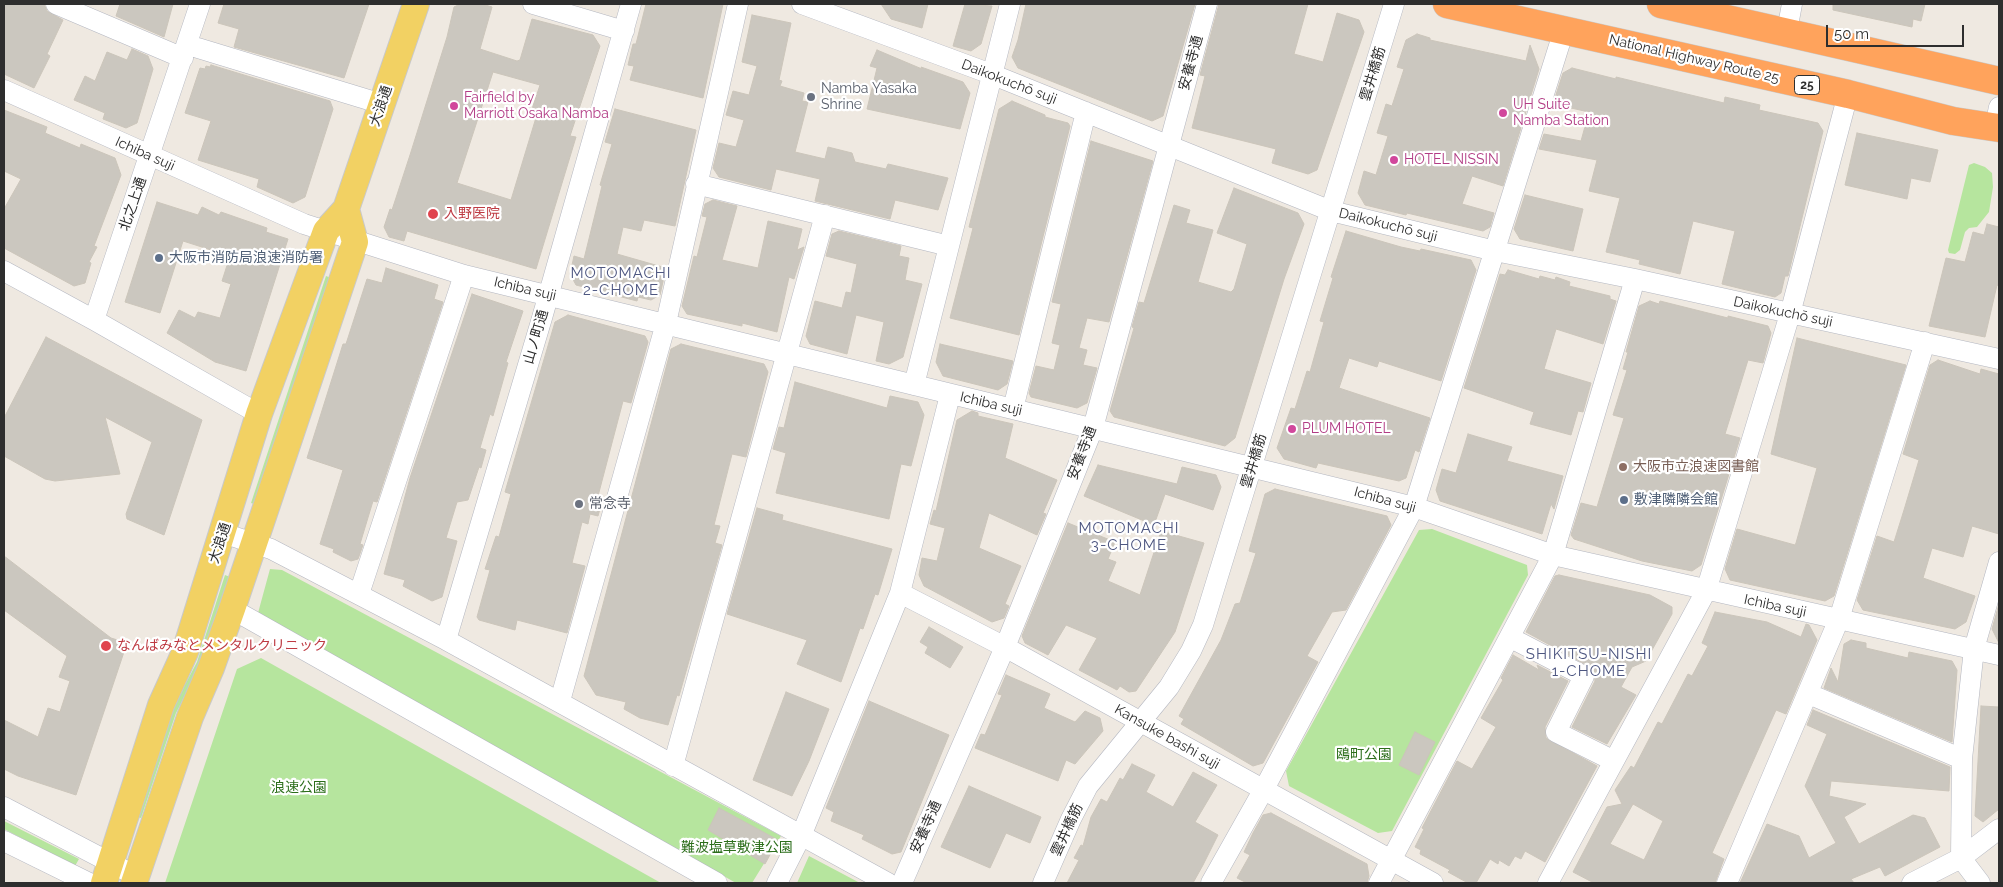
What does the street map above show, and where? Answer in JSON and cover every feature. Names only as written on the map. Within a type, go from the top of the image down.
[{"type":"highway","name":"National Highway Route 25","points":[[1447,4],[1848,94],[1953,121],[1998,121]]},
{"type":"highway","points":[[1661,4],[1787,31],[1999,81]]},
{"type":"main road","name":"大浪通","points":[[107,873],[161,705],[185,652],[259,414],[326,231],[346,209],[416,4]]},
{"type":"main road","points":[[135,880],[190,717],[211,668],[232,609],[355,242],[346,209]]},
{"type":"street","points":[[56,4],[185,52],[382,104]]},
{"type":"street","name":"北之上通","points":[[94,320],[200,4]]},
{"type":"street","points":[[533,4],[624,31]]},
{"type":"street","name":"山ノ町通","points":[[446,640],[631,4]]},
{"type":"street","points":[[560,701],[666,323],[738,4]]},
{"type":"street","name":"Daikokuchō suji","points":[[802,4],[991,74],[1331,211],[1496,251],[1635,279],[1999,359]]},
{"type":"street","points":[[914,386],[1010,4]]},
{"type":"street","name":"安養寺通","points":[[902,883],[1005,646],[1092,428],[1207,4]]},
{"type":"street","name":"雲井橋筋","points":[[1043,883],[1071,818],[1088,786],[1169,687],[1191,651],[1203,625],[1394,4]]},
{"type":"street","points":[[1787,31],[1792,4]]},
{"type":"street","points":[[1211,883],[1264,789],[1414,507],[1564,30]]},
{"type":"street","name":"Ichiba suji","points":[[4,90],[149,156],[326,231],[355,242],[464,274],[787,352],[950,395],[1252,466],[1414,507],[1553,555],[1706,591],[1999,655]]},
{"type":"street","points":[[1548,883],[1706,591],[1790,314],[1848,94]]},
{"type":"street","points":[[1014,409],[1086,112]]},
{"type":"street","points":[[696,184],[948,246]]},
{"type":"street","points":[[674,766],[825,215]]},
{"type":"street","points":[[4,271],[259,414]]},
{"type":"street","points":[[359,594],[464,274]]},
{"type":"street","points":[[1379,883],[1511,638],[1553,555],[1635,279]]},
{"type":"street","points":[[1728,883],[1839,620],[1925,342]]},
{"type":"street","points":[[777,883],[801,836],[900,593],[950,395]]},
{"type":"street","points":[[223,533],[271,549],[359,594],[560,701],[674,766],[888,883]]},
{"type":"street","points":[[1980,883],[1961,858],[1962,759],[1974,649],[1999,562]]},
{"type":"street","name":"Kansuke bashi suji","points":[[900,593],[1005,646],[1433,883]]},
{"type":"street","points":[[232,609],[718,883]]},
{"type":"street","points":[[1511,638],[1584,676],[1556,732],[1614,761]]},
{"type":"street","points":[[1809,694],[1962,759]]},
{"type":"street","points":[[4,808],[107,873],[135,880]]},
{"type":"street","points":[[1912,883],[1961,858],[1999,829]]},
{"type":"street","points":[[4,841],[89,883]]},
{"type":"green space","points":[[1974,163],[1985,167],[1992,173],[1993,187],[1989,212],[1977,227],[1969,228],[1965,232],[1960,250],[1955,254],[1949,253],[1948,250],[1969,165]]},
{"type":"green space","points":[[326,276],[331,278],[254,504],[251,503]]},
{"type":"green space","name":"鴎町公園","points":[[1432,529],[1527,565],[1528,575],[1392,831],[1378,833],[1289,786],[1286,771],[1419,530]]},
{"type":"green space","name":"難波塩草敷津公園","points":[[270,569],[282,570],[781,836],[752,883],[736,883],[258,613]]},
{"type":"green space","points":[[225,575],[230,577],[201,664],[176,713],[141,818],[137,817],[171,711],[197,662]]},
{"type":"green space","name":"浪速公園","points":[[261,658],[661,883],[165,883],[237,669]]},
{"type":"green space","points":[[4,821],[79,859],[75,866],[4,829]]},
{"type":"green space","points":[[809,856],[860,883],[797,883]]},
{"type":"building","points":[[4,4],[44,4],[47,11],[63,20],[47,54],[50,56],[34,88],[4,74]]},
{"type":"building","points":[[120,4],[173,4],[164,37],[116,16]]},
{"type":"building","points":[[224,4],[369,4],[344,78],[234,47],[239,29],[218,23]]},
{"type":"building","points":[[460,4],[482,4],[492,7],[480,49],[517,61],[520,60],[532,19],[593,35],[600,46],[570,136],[576,137],[536,269],[407,231],[404,241],[389,237],[384,227],[390,209],[392,210],[410,155],[447,37],[454,7]],"holes":[[[493,72],[540,85],[532,109],[538,111],[511,200],[457,183]]]},
{"type":"building","points":[[646,4],[723,4],[703,98],[630,80],[634,66],[628,65],[633,44],[636,44]]},
{"type":"building","points":[[881,4],[928,4],[922,28],[891,19]]},
{"type":"building","points":[[965,4],[992,6],[981,44],[971,51],[953,46]]},
{"type":"building","points":[[1026,4],[1195,4],[1163,116],[1152,121],[1018,68],[1012,57]]},
{"type":"building","points":[[1219,4],[1308,4],[1294,54],[1323,62],[1337,13],[1359,20],[1364,32],[1317,170],[1308,174],[1272,163],[1276,149],[1192,128],[1205,76],[1200,75]]},
{"type":"building","points":[[1833,4],[1925,4],[1921,21],[1913,19],[1912,27],[1833,10]]},
{"type":"building","points":[[752,15],[791,23],[779,80],[782,81],[780,86],[804,93],[802,101],[808,102],[795,152],[825,159],[828,147],[852,153],[855,162],[886,169],[888,164],[948,178],[938,210],[895,200],[890,219],[815,201],[820,179],[776,169],[771,190],[719,177],[713,168],[719,143],[736,147],[744,120],[726,115],[733,91],[749,95],[757,66],[742,62]]},
{"type":"building","points":[[1417,34],[1430,38],[1430,40],[1526,61],[1530,45],[1539,69],[1503,186],[1472,176],[1462,204],[1494,213],[1490,227],[1483,231],[1365,205],[1358,193],[1364,171],[1376,175],[1388,136],[1377,133],[1386,104],[1392,106],[1404,69],[1397,67],[1406,40]]},
{"type":"building","points":[[132,49],[148,56],[153,69],[137,123],[126,128],[103,119],[105,113],[74,100],[85,76],[95,81],[107,52],[127,60]]},
{"type":"building","points":[[877,50],[922,69],[921,67],[963,82],[970,93],[960,129],[867,109],[877,68],[870,66]]},
{"type":"building","points":[[211,65],[330,101],[333,109],[305,197],[293,203],[257,187],[259,179],[198,160],[211,121],[185,113],[200,68],[205,69],[206,66],[210,67]]},
{"type":"building","points":[[1572,68],[1724,103],[1725,97],[1760,105],[1759,110],[1818,123],[1823,131],[1788,276],[1785,276],[1781,293],[1775,297],[1722,284],[1735,231],[1693,221],[1680,274],[1639,264],[1640,260],[1606,252],[1620,198],[1589,191],[1597,160],[1539,149],[1544,134],[1581,141],[1589,112],[1553,104],[1563,73]]},
{"type":"building","points":[[1012,101],[1045,115],[1045,117],[1068,123],[1070,126],[1019,335],[950,318],[973,228],[969,227],[999,109]]},
{"type":"building","points":[[615,109],[696,130],[675,226],[644,220],[641,231],[623,227],[617,254],[666,268],[660,295],[651,300],[638,297],[637,301],[576,285],[570,274],[574,256],[584,259],[602,186],[600,185],[612,144],[605,142]]},
{"type":"building","points":[[4,110],[47,127],[45,133],[80,148],[81,144],[115,158],[121,175],[94,246],[97,247],[89,262],[91,263],[85,283],[74,286],[4,248],[4,209],[21,179],[4,171]]},
{"type":"building","points":[[1857,133],[1938,150],[1930,182],[1911,178],[1907,199],[1845,185]]},
{"type":"building","points":[[1091,141],[1153,161],[1109,322],[1087,318],[1079,348],[1087,350],[1083,365],[1097,368],[1087,403],[1077,408],[1031,397],[1029,393],[1036,366],[1054,370],[1060,345],[1052,343],[1061,304],[1052,302]]},
{"type":"building","points":[[1234,188],[1298,213],[1304,224],[1284,279],[1235,438],[1225,446],[1114,417],[1110,411],[1134,328],[1132,327],[1139,302],[1144,303],[1174,205],[1190,210],[1186,223],[1213,230],[1198,282],[1231,292],[1234,289],[1247,244],[1217,233]]},
{"type":"building","points":[[1525,195],[1583,209],[1573,251],[1520,239],[1514,229]]},
{"type":"building","points":[[713,200],[737,206],[722,260],[758,268],[768,221],[802,229],[797,250],[804,247],[794,279],[789,277],[777,332],[742,323],[742,326],[687,314],[682,306],[694,256],[697,257],[707,217],[702,216],[705,204]]},
{"type":"building","points":[[157,202],[198,215],[202,207],[219,215],[221,212],[267,228],[266,232],[288,239],[246,371],[215,362],[167,333],[179,310],[195,318],[198,312],[220,318],[231,284],[222,281],[230,256],[183,241],[160,313],[125,302]]},
{"type":"building","points":[[1987,224],[1999,227],[1999,286],[1997,285],[1985,337],[1929,326],[1946,258],[1965,262],[1973,232],[1984,235]]},
{"type":"building","points":[[839,231],[901,246],[899,256],[909,258],[905,280],[922,284],[903,357],[889,364],[876,361],[884,322],[856,315],[847,354],[810,344],[806,336],[815,301],[842,308],[846,292],[851,293],[857,264],[826,256],[832,234]]},
{"type":"building","points":[[1346,231],[1401,247],[1420,251],[1421,249],[1471,260],[1476,270],[1441,381],[1379,361],[1377,367],[1349,358],[1339,388],[1430,418],[1419,452],[1415,450],[1406,478],[1399,481],[1318,463],[1316,468],[1284,459],[1277,448],[1291,408],[1295,409],[1307,371],[1310,372],[1324,322],[1320,321],[1333,278],[1331,277]]},
{"type":"building","points":[[386,268],[438,285],[434,299],[443,302],[377,502],[373,501],[360,544],[363,545],[358,559],[351,561],[333,552],[334,549],[320,544],[343,470],[307,458],[343,344],[346,344],[367,279],[382,283]]},
{"type":"building","points":[[1508,270],[1539,279],[1540,276],[1555,280],[1556,277],[1570,282],[1569,286],[1610,296],[1610,299],[1616,301],[1603,344],[1556,329],[1544,369],[1591,383],[1583,412],[1578,411],[1571,435],[1530,424],[1534,412],[1464,388],[1500,274],[1505,275]]},
{"type":"building","points":[[472,294],[523,311],[506,362],[508,363],[493,416],[490,414],[480,448],[486,450],[481,468],[479,467],[468,500],[457,502],[446,538],[457,541],[442,597],[432,601],[403,586],[405,580],[384,574],[410,478]]},
{"type":"building","points":[[1650,301],[1659,304],[1660,301],[1768,326],[1771,333],[1763,363],[1748,360],[1725,434],[1740,438],[1701,565],[1692,571],[1642,561],[1574,539],[1571,535],[1581,503],[1597,507],[1624,418],[1613,415],[1627,370],[1623,369],[1628,352],[1626,352],[1639,306]]},
{"type":"building","points":[[568,315],[645,336],[648,342],[631,403],[623,401],[598,496],[603,498],[598,516],[590,514],[588,524],[582,522],[572,563],[585,566],[567,633],[517,620],[515,630],[479,620],[477,617],[490,570],[485,569],[496,536],[499,537],[511,494],[505,492],[555,322]]},
{"type":"building","points":[[46,337],[202,420],[164,535],[127,519],[126,514],[152,442],[105,417],[120,474],[55,481],[45,479],[4,456],[4,418]]},
{"type":"building","points":[[1797,338],[1906,365],[1834,596],[1825,601],[1730,580],[1725,569],[1737,529],[1795,545],[1796,543],[1817,468],[1771,454]]},
{"type":"building","points":[[681,344],[764,364],[768,372],[746,457],[732,454],[714,525],[720,526],[715,543],[722,545],[679,696],[677,695],[668,725],[640,718],[624,709],[626,702],[596,695],[584,676],[671,349]]},
{"type":"building","points":[[940,344],[1013,361],[1007,384],[998,390],[943,376],[936,362]]},
{"type":"building","points":[[1938,360],[1980,374],[1981,369],[1999,374],[1999,534],[1972,526],[1963,557],[1932,548],[1923,578],[1975,596],[1966,622],[1955,629],[1863,610],[1857,600],[1877,536],[1894,542],[1919,460],[1903,454],[1930,365]]},
{"type":"building","points":[[795,382],[887,408],[890,396],[918,402],[924,415],[911,466],[901,464],[889,519],[776,493],[786,453],[773,449],[779,427],[784,428]]},
{"type":"building","points":[[972,411],[978,413],[978,416],[1013,424],[1005,458],[1057,480],[1043,513],[1046,514],[1037,535],[989,513],[979,548],[1021,566],[1005,604],[1009,606],[1004,618],[992,622],[924,586],[919,575],[922,558],[937,561],[945,528],[930,524],[934,510],[936,511],[957,420]]},
{"type":"building","points":[[1468,434],[1512,447],[1507,461],[1563,476],[1554,509],[1551,504],[1542,534],[1440,501],[1436,490],[1442,469],[1456,473]]},
{"type":"building","points":[[1098,465],[1177,484],[1182,467],[1216,475],[1221,487],[1213,510],[1165,494],[1154,525],[1084,496]]},
{"type":"building","points":[[1275,489],[1387,516],[1391,525],[1346,610],[1332,612],[1307,656],[1318,662],[1263,763],[1253,766],[1181,724],[1184,719],[1179,716],[1221,640],[1235,604],[1240,603],[1256,553],[1249,551],[1265,494]]},
{"type":"building","points":[[757,508],[783,515],[782,520],[892,549],[878,595],[875,594],[863,629],[860,628],[841,682],[797,664],[807,640],[727,614]]},
{"type":"building","points":[[1068,523],[1115,542],[1108,559],[1116,562],[1108,581],[1140,595],[1161,531],[1204,543],[1175,632],[1136,691],[1129,692],[1120,686],[1117,690],[1079,670],[1097,638],[1066,625],[1048,655],[1025,643],[1022,636]]},
{"type":"building","points":[[4,556],[111,638],[127,643],[76,795],[18,776],[4,769],[4,720],[38,737],[48,708],[60,712],[70,681],[59,677],[67,656],[4,610]]},
{"type":"building","points":[[1559,575],[1650,595],[1672,607],[1672,614],[1646,661],[1632,667],[1621,687],[1636,695],[1607,744],[1572,727],[1595,681],[1594,669],[1526,632],[1555,576]]},
{"type":"building","points":[[1999,604],[1999,643],[1992,629]]},
{"type":"building","points":[[1715,612],[1767,622],[1801,637],[1806,624],[1809,625],[1817,640],[1786,714],[1776,710],[1712,853],[1724,859],[1715,883],[1594,883],[1573,872],[1607,807],[1622,804],[1615,790],[1631,766],[1634,768],[1658,722],[1662,724],[1688,674],[1692,676],[1708,646],[1702,643]],"holes":[[[1633,804],[1663,821],[1644,860],[1610,844]]]},
{"type":"building","points":[[929,627],[963,647],[950,668],[925,653],[928,647],[920,642]]},
{"type":"building","points":[[1851,640],[1866,643],[1866,648],[1908,658],[1909,652],[1952,661],[1957,670],[1952,742],[1824,688],[1831,668],[1838,682],[1844,644]]},
{"type":"building","points":[[1513,655],[1539,670],[1537,665],[1568,681],[1545,727],[1546,738],[1597,766],[1545,862],[1525,851],[1521,859],[1515,856],[1509,866],[1499,860],[1498,864],[1490,859],[1476,883],[1468,883],[1448,872],[1450,870],[1420,854],[1421,850],[1415,847],[1424,829],[1422,828],[1457,761],[1472,769],[1496,727],[1481,718],[1503,680],[1501,678]]},
{"type":"building","points":[[1006,675],[1050,694],[1044,708],[1075,722],[1085,711],[1100,718],[1103,731],[1075,764],[1066,760],[1058,781],[975,748],[981,734],[985,735],[1002,695],[998,694]]},
{"type":"building","points":[[786,692],[829,709],[809,761],[792,796],[753,780]]},
{"type":"building","points":[[869,701],[949,735],[901,852],[892,854],[862,839],[864,835],[831,821],[834,812],[826,808]]},
{"type":"building","points":[[1981,706],[1999,707],[1999,809],[1983,822],[1975,816]]},
{"type":"building","points":[[1813,710],[1950,767],[1949,791],[1831,781],[1829,796],[1866,804],[1844,817],[1859,844],[1913,815],[1925,818],[1940,847],[1885,876],[1880,867],[1851,879],[1854,883],[1740,883],[1767,824],[1799,836],[1809,858],[1836,843],[1805,786],[1827,734],[1807,725]]},
{"type":"building","points":[[1415,732],[1435,742],[1419,775],[1399,765]]},
{"type":"building","points":[[1132,764],[1155,775],[1146,792],[1173,807],[1193,772],[1217,785],[1195,822],[1218,835],[1203,865],[1193,883],[1067,883],[1079,860],[1074,858],[1081,845],[1083,846],[1091,817],[1101,799],[1107,802],[1120,778],[1123,780]]},
{"type":"building","points":[[969,786],[1041,817],[1030,843],[1006,833],[990,868],[941,847]]},
{"type":"building","points":[[719,808],[778,840],[765,864],[708,830]]},
{"type":"building","points":[[1271,813],[1367,864],[1369,876],[1367,883],[1247,883],[1237,878],[1250,855],[1244,852],[1253,833],[1263,815]]},
{"type":"place","name":"Namba Yasaka Shrine","points":[[811,97]]},
{"type":"place","name":"Fairfield by Marriott Osaka Namba","points":[[454,106]]},
{"type":"place","name":"UH Suite Namba Station","points":[[1503,113]]},
{"type":"place","name":"HOTEL NISSIN","points":[[1394,160]]},
{"type":"place","name":"入野医院","points":[[433,214]]},
{"type":"place","name":"大阪市消防局浪速消防署","points":[[159,258]]},
{"type":"place","name":"PLUM HOTEL","points":[[1292,429]]},
{"type":"place","name":"大阪市立浪速図書館","points":[[1623,467]]},
{"type":"place","name":"敷津隣隣会館","points":[[1624,500]]},
{"type":"place","name":"常念寺","points":[[579,504]]},
{"type":"place","name":"なんばみなとメンタルクリニック","points":[[106,646]]},
{"type":"district","name":"MOTOMACHI 2-CHOME","points":[[621,282]]},
{"type":"district","name":"MOTOMACHI 3-CHOME","points":[[1129,536]]},
{"type":"district","name":"SHIKITSU-NISHI 1-CHOME","points":[[1589,662]]}]
